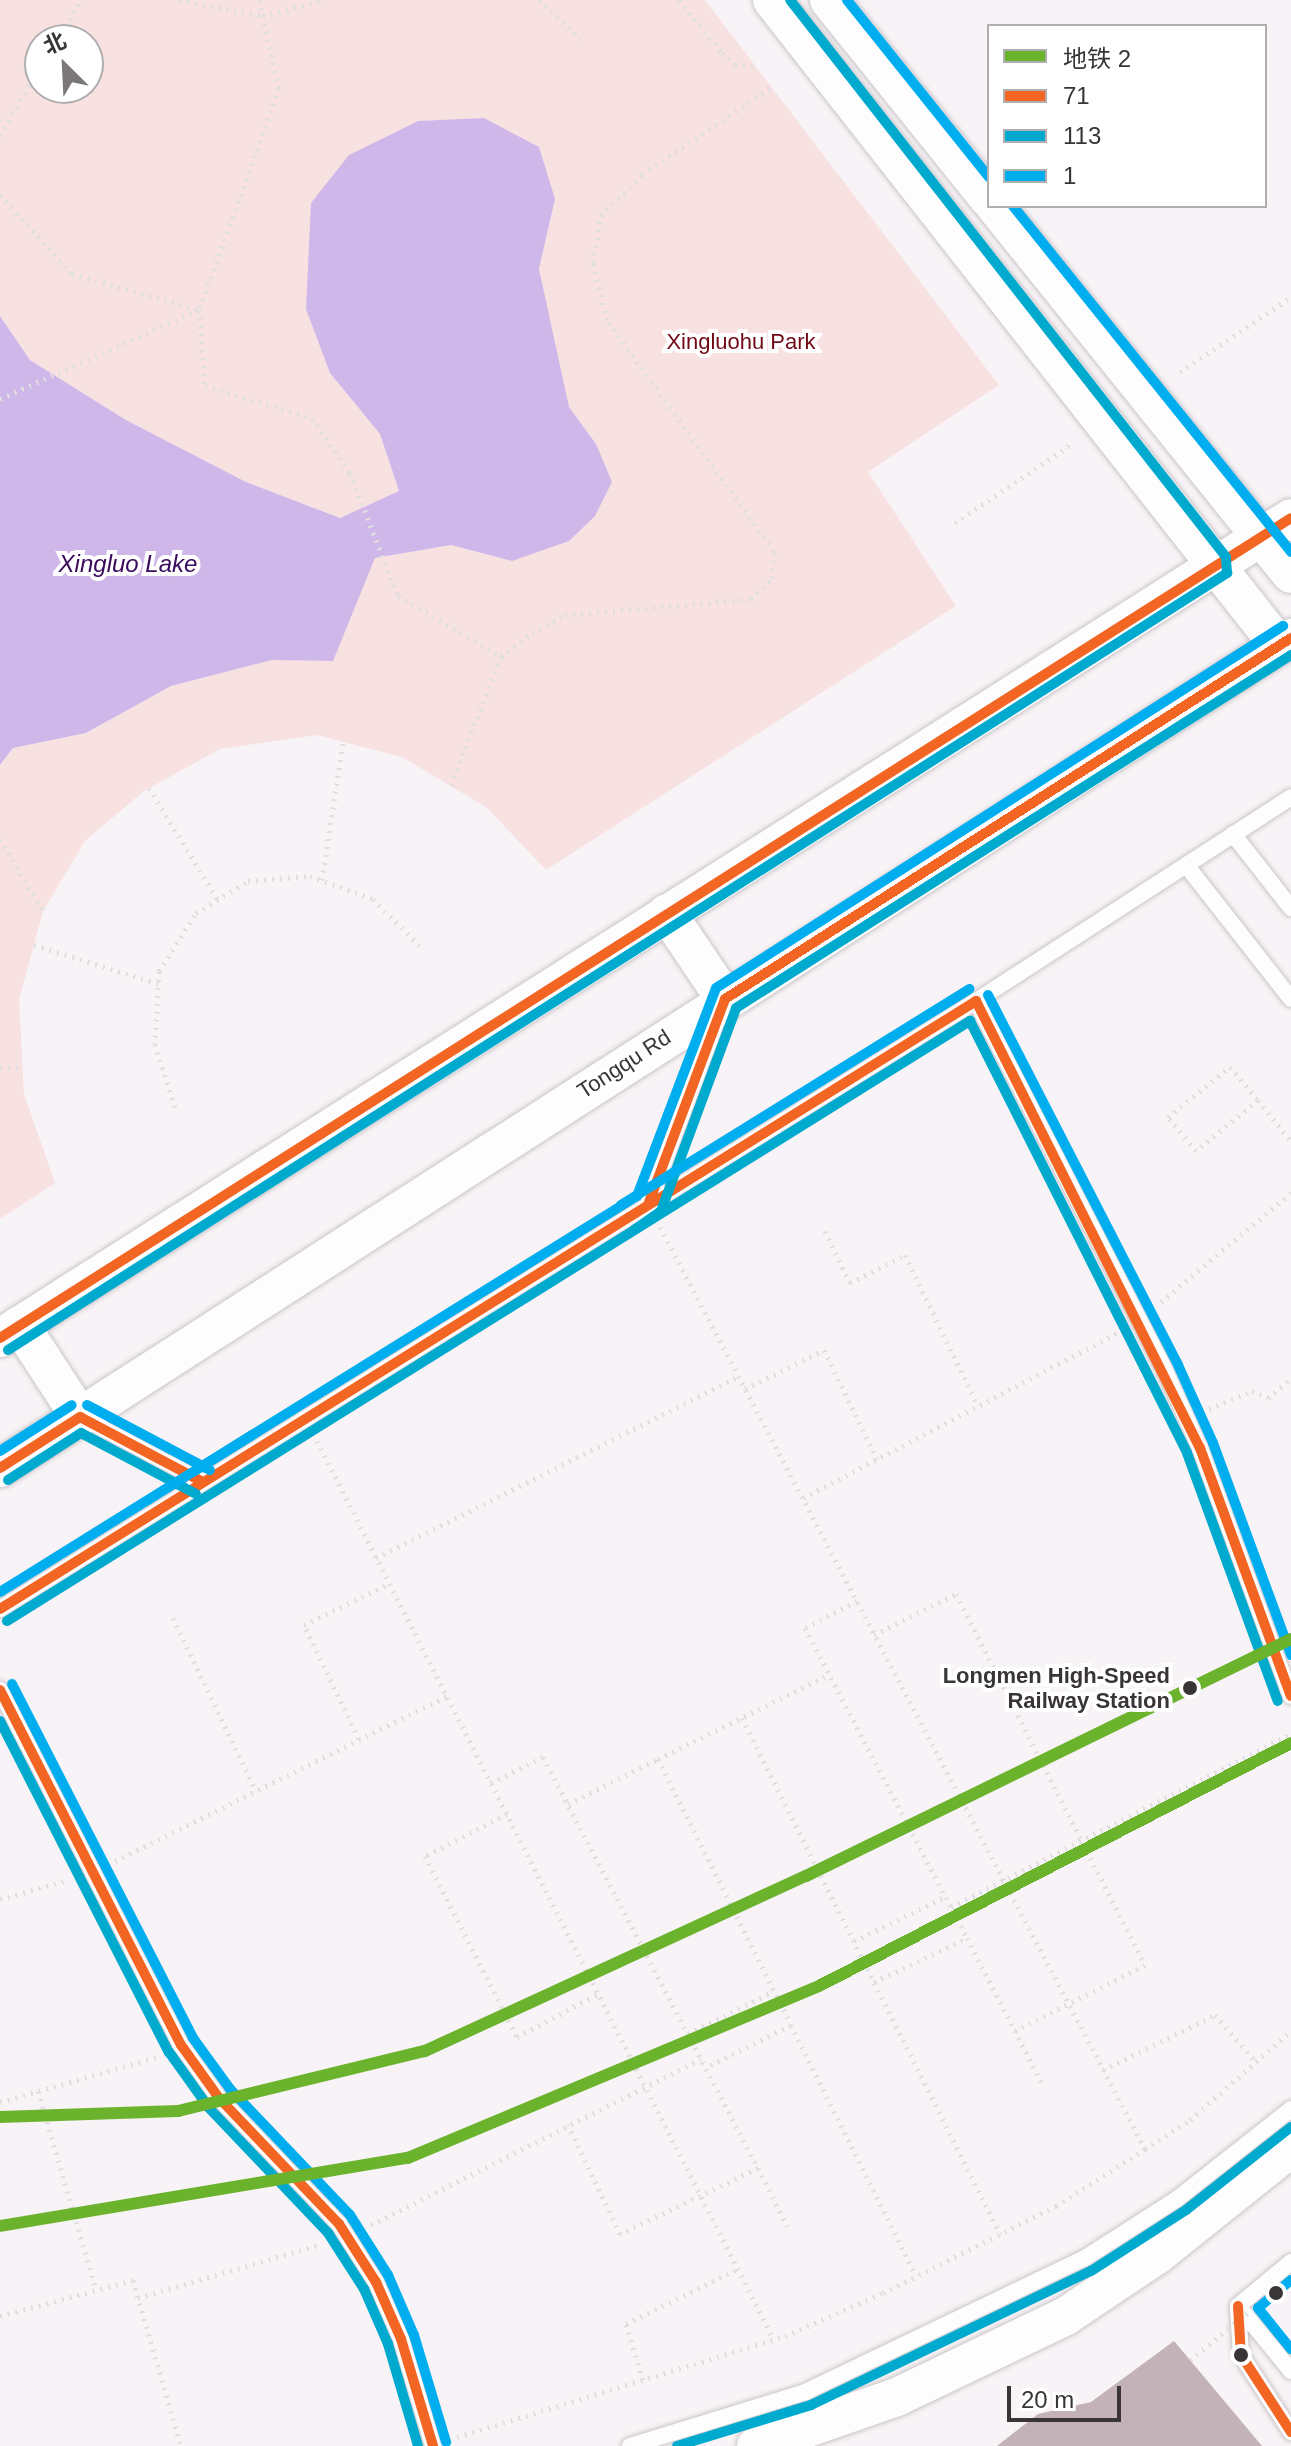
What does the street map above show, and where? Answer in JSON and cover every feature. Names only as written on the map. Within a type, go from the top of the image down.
[{"type":"street","points":[[772,0],[1215,566],[1285,642]]},
{"type":"street","points":[[829,0],[987,197]]},
{"type":"street","points":[[997,208],[1276,527],[1291,574]]},
{"type":"street","points":[[80,1417],[10,1331],[1276,527]]},
{"type":"street","name":"Tongqu Rd","points":[[0,1468],[725,999],[1285,642]]},
{"type":"street","points":[[667,913],[725,999]]},
{"type":"street","points":[[756,2446],[897,2397],[1066,2316],[1157,2255],[1291,2148]]},
{"type":"lane","points":[[0,1609],[976,1001],[1291,797]]},
{"type":"lane","points":[[1233,834],[1291,908]]},
{"type":"lane","points":[[1186,865],[1291,999]]},
{"type":"lane","points":[[648,1205],[725,999]]},
{"type":"lane","points":[[976,1001],[1186,1419],[1291,1696]]},
{"type":"lane","points":[[80,1417],[203,1482]]},
{"type":"lane","points":[[0,1690],[184,2049],[219,2098],[305,2185],[347,2237],[401,2339],[433,2445]]},
{"type":"lane","points":[[630,2446],[805,2392],[1074,2264],[1177,2199],[1291,2109]]},
{"type":"lane","points":[[1238,2306],[1291,2262]]},
{"type":"lane","points":[[1238,2306],[1285,2351],[1291,2371]]},
{"type":"lane","points":[[1238,2306],[1241,2355],[1291,2432]]},
{"type":"path","points":[[67,24],[81,0]]},
{"type":"path","points":[[179,0],[263,16],[325,0]]},
{"type":"path","points":[[259,0],[279,88],[199,310],[205,386],[312,418],[350,473],[398,596],[501,656]]},
{"type":"path","points":[[539,0],[580,39]]},
{"type":"path","points":[[679,0],[722,53],[735,64],[756,67]]},
{"type":"path","points":[[451,785],[501,656],[565,615],[751,599],[772,578],[774,551],[607,320],[593,263],[601,216],[642,174],[772,87]]},
{"type":"path","points":[[0,135],[24,95]]},
{"type":"path","points":[[0,195],[72,274],[199,310]]},
{"type":"path","points":[[1180,372],[1291,297]]},
{"type":"path","points":[[0,399],[199,310]]},
{"type":"path","points":[[955,523],[1074,443]]},
{"type":"path","points":[[322,880],[343,742]]},
{"type":"path","points":[[149,788],[218,900]]},
{"type":"path","points":[[0,839],[43,911]]},
{"type":"path","points":[[175,1107],[155,1045],[159,971],[196,913],[248,881],[310,876],[373,899],[423,949]]},
{"type":"path","points":[[34,945],[159,984]]},
{"type":"path","points":[[0,1068],[23,1067]]},
{"type":"path","points":[[1258,1100],[1196,1151],[1168,1117],[1230,1067],[1258,1100],[1291,1141]]},
{"type":"path","points":[[803,1498],[1139,1321],[1291,1193]]},
{"type":"path","points":[[648,1205],[1145,2149]]},
{"type":"path","points":[[825,1231],[850,1283],[905,1255],[978,1406]]},
{"type":"path","points":[[745,1389],[824,1350],[877,1459]]},
{"type":"path","points":[[376,1558],[739,1376]]},
{"type":"path","points":[[1186,1419],[1252,1391],[1268,1398],[1291,1379]]},
{"type":"path","points":[[305,1418],[774,2340]]},
{"type":"path","points":[[359,1739],[304,1625],[389,1584]]},
{"type":"path","points":[[874,1635],[956,1594],[1145,1965],[1015,2031]]},
{"type":"path","points":[[857,1601],[805,1628],[1042,2083]]},
{"type":"path","points":[[173,1618],[256,1791]]},
{"type":"path","points":[[568,1804],[830,1674]]},
{"type":"path","points":[[0,1899],[92,1873],[447,1696]]},
{"type":"path","points":[[742,1718],[1000,2234]]},
{"type":"path","points":[[951,1907],[1083,1843],[1291,1734]]},
{"type":"path","points":[[491,1783],[543,1757],[787,2226]]},
{"type":"path","points":[[658,1759],[916,2276]]},
{"type":"path","points":[[507,1814],[425,1856],[495,1995],[517,2037],[598,1994]]},
{"type":"path","points":[[854,1941],[945,1897]]},
{"type":"path","points":[[874,1982],[967,1938]]},
{"type":"path","points":[[688,2034],[774,1991]]},
{"type":"path","points":[[1103,2070],[1215,2015],[1256,2062]]},
{"type":"path","points":[[705,2068],[791,2025]]},
{"type":"path","points":[[433,2445],[774,2340],[916,2276],[1000,2234],[1190,2120],[1291,2031]]},
{"type":"path","points":[[0,2102],[184,2049]]},
{"type":"path","points":[[138,2298],[347,2237],[701,2059]]},
{"type":"path","points":[[38,2091],[96,2289]]},
{"type":"path","points":[[568,2125],[620,2234],[758,2168]]},
{"type":"path","points":[[643,2380],[626,2324],[738,2269]]},
{"type":"path","points":[[1190,2360],[1291,2277]]},
{"type":"path","points":[[0,2316],[133,2280],[181,2446]]},
{"type":"green space","name":"Xingluohu Park","points":[[0,0],[705,0],[999,385],[868,472],[956,606],[546,870],[486,807],[402,757],[317,735],[220,749],[144,791],[85,841],[43,911],[19,1000],[24,1094],[55,1183],[0,1219],[0,765],[13,748],[87,733],[171,686],[272,660],[332,661],[375,558],[451,545],[512,561],[596,444],[569,407],[548,330],[539,269],[555,199],[484,119],[418,121],[349,155],[330,373],[380,434],[399,492],[340,518],[246,482],[126,420],[30,360],[0,316]]},
{"type":"water","name":"Xingluo Lake","points":[[484,118],[539,147],[555,199],[539,269],[569,407],[596,444],[612,482],[595,516],[569,541],[512,561],[451,545],[375,558],[333,661],[272,660],[171,686],[86,733],[13,748],[0,765],[0,316],[30,360],[126,420],[246,482],[340,518],[399,491],[380,434],[330,373],[306,309],[311,203],[349,155],[418,121]]},
{"type":"building","points":[[1174,2341],[1262,2446],[997,2446],[1038,2414],[1091,2402]]},
{"type":"metro line","name":"2","points":[[0,2117],[178,2111],[425,2051],[806,1876],[1291,1639]]},
{"type":"metro line","name":"2","points":[[0,2226],[408,2158],[819,1986],[1291,1743]]},
{"type":"transit line","name":"113","points":[[8,1350],[1227,573],[1226,557],[790,0]]},
{"type":"transit line","name":"1","points":[[847,0],[987,175]]},
{"type":"transit line","name":"1","points":[[1015,208],[1291,552]]},
{"type":"transit line","name":"71","points":[[0,1338],[1291,518]]},
{"type":"transit line","name":"1","points":[[196,1470],[637,1196],[716,988],[1283,626]]},
{"type":"transit line","name":"71","points":[[725,999],[1291,638]]},
{"type":"transit line","name":"113","points":[[634,1230],[661,1211],[736,1008],[1291,655]]},
{"type":"transit line","name":"1","points":[[621,1205],[969,989]]},
{"type":"transit line","name":"1","points":[[988,995],[1178,1365],[1213,1443],[1291,1655]]},
{"type":"transit line","name":"71","points":[[648,1205],[725,999]]},
{"type":"transit line","name":"71","points":[[976,1001],[1200,1448],[1291,1696]]},
{"type":"transit line","name":"71","points":[[0,1609],[976,1001]]},
{"type":"transit line","name":"113","points":[[7,1621],[970,1021],[1187,1453],[1278,1701]]},
{"type":"transit line","name":"1","points":[[0,1451],[72,1405]]},
{"type":"transit line","name":"1","points":[[87,1405],[210,1470]]},
{"type":"transit line","name":"71","points":[[80,1417],[203,1482]]},
{"type":"transit line","name":"71","points":[[0,1468],[80,1417]]},
{"type":"transit line","name":"113","points":[[8,1480],[81,1433],[196,1494]]},
{"type":"transit line","name":"1","points":[[0,1592],[254,1434]]},
{"type":"transit line","name":"1","points":[[12,1684],[193,2038],[230,2089],[350,2215],[388,2275],[414,2335],[446,2442]]},
{"type":"transit line","name":"71","points":[[0,1690],[181,2045],[219,2098],[339,2224],[376,2282],[401,2339],[433,2446]]},
{"type":"transit line","name":"113","points":[[0,1721],[169,2052],[209,2108],[328,2233],[364,2289],[388,2344],[418,2446]]},
{"type":"transit line","name":"113","points":[[677,2446],[811,2405],[1091,2271],[1186,2210],[1291,2127]]},
{"type":"transit line","name":"1","points":[[1291,2280],[1258,2308],[1291,2349]]},
{"type":"transit line","name":"71","points":[[1238,2306],[1241,2355],[1291,2432]]},
{"type":"place","name":"Longmen High-Speed Railway Station","points":[[1190,1688]]}]
